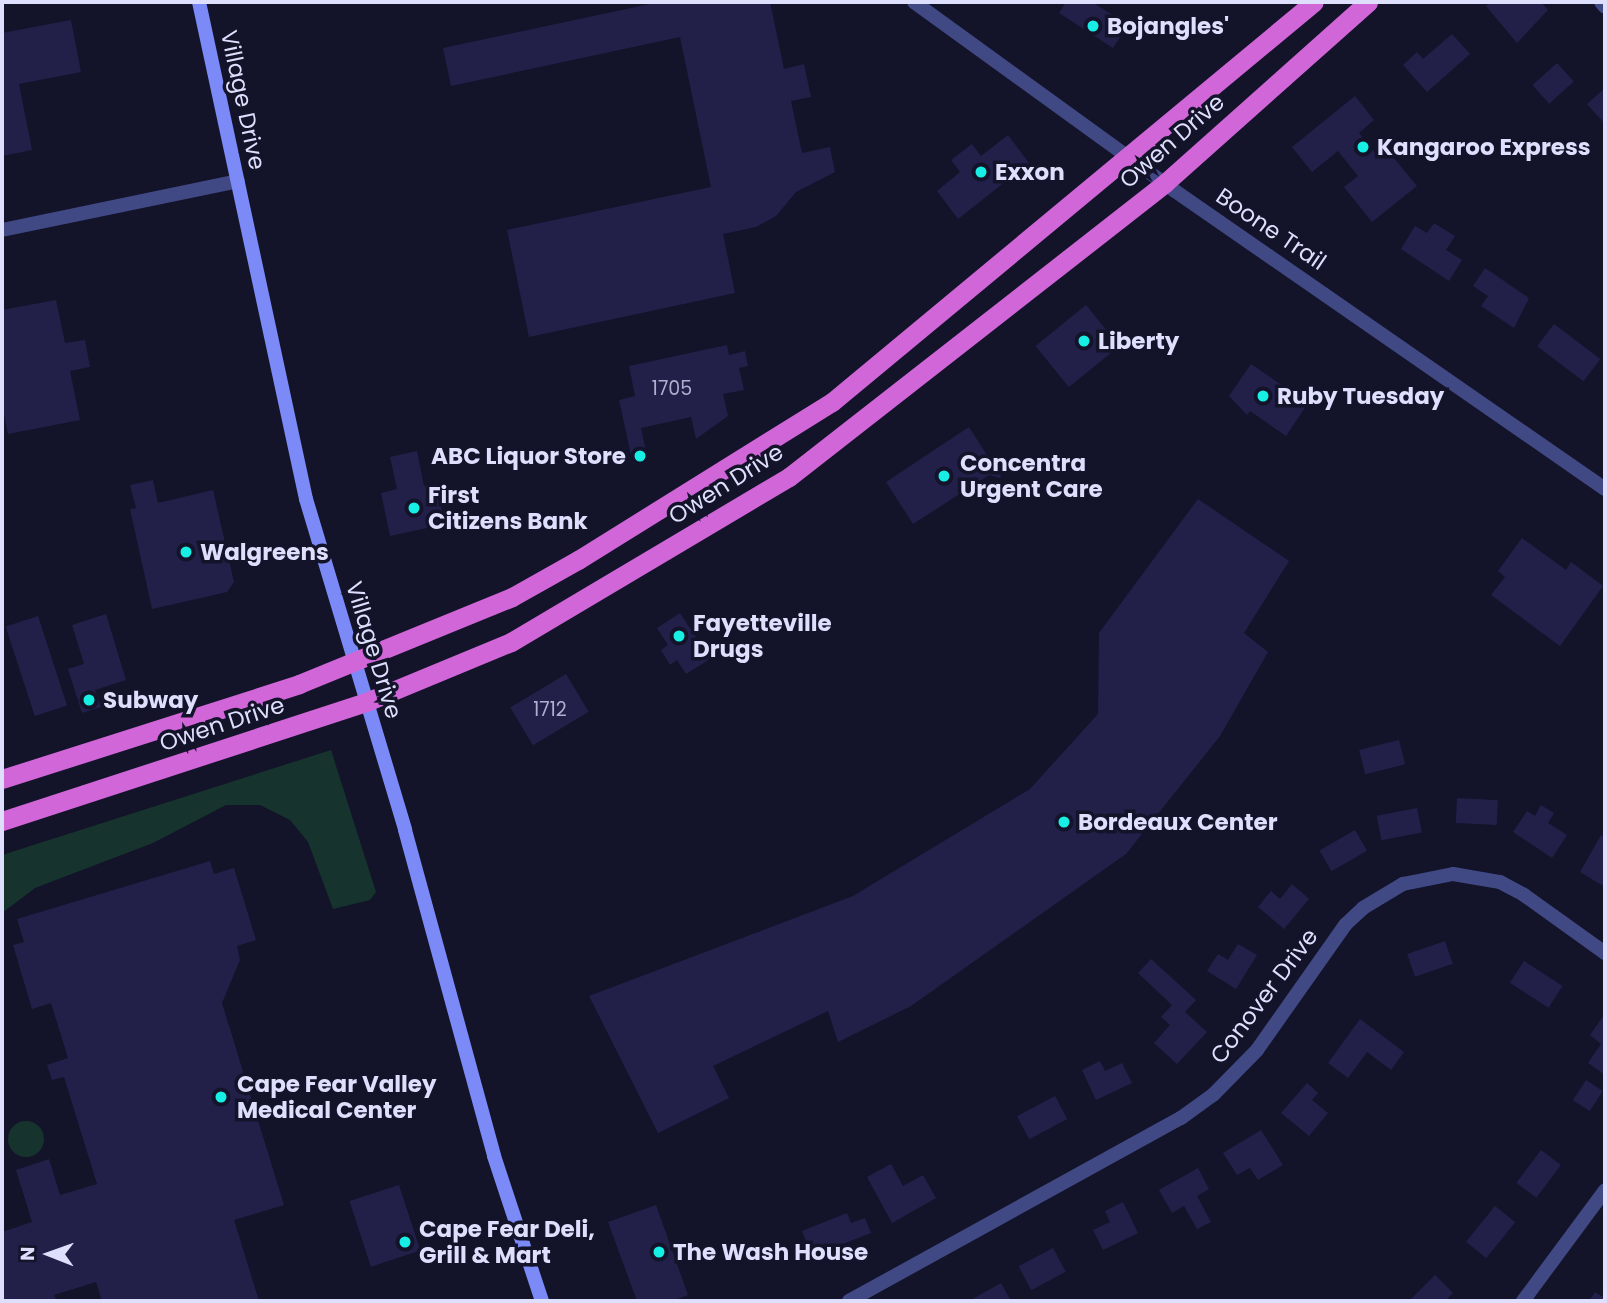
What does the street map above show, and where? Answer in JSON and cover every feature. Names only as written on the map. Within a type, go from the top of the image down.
[{"type":"highway","name":"Owen Drive","points":[[2,779],[354,662],[512,597],[752,455],[902,348],[1314,2]]},
{"type":"highway","name":"Owen Drive","points":[[2,821],[366,702],[511,642],[789,477],[1165,183],[1367,2]]},
{"type":"main road","name":"Village Drive","points":[[199,2],[306,499],[494,1156],[542,1301]]},
{"type":"street","name":"Boone Trail","points":[[914,2],[1129,159],[1605,489]]},
{"type":"street","points":[[1601,2],[1605,7]]},
{"type":"street","points":[[2,230],[237,181]]},
{"type":"street","name":"Conover Drive","points":[[849,1301],[1181,1118],[1213,1095],[1257,1050],[1346,924],[1363,908],[1403,884],[1453,874],[1500,882],[1524,895],[1605,953]]},
{"type":"street","points":[[1523,1301],[1605,1190]]},
{"type":"green space","points":[[331,750],[376,892],[370,900],[333,909],[308,842],[290,820],[260,805],[226,805],[153,843],[35,888],[2,913],[2,855]]},
{"type":"green space","points":[[26,1121],[38,1127],[44,1139],[38,1151],[26,1157],[14,1151],[8,1139],[14,1127]]},
{"type":"building","points":[[659,2],[770,2],[784,69],[804,64],[811,97],[791,101],[802,153],[830,147],[835,172],[796,192],[776,216],[756,227],[723,234],[735,293],[529,337],[507,230],[711,187],[680,37],[451,86],[443,48]]},
{"type":"building","points":[[1066,2],[1092,2],[1128,25],[1113,48],[1059,13]]},
{"type":"building","points":[[1491,2],[1541,2],[1548,10],[1517,43],[1486,6]]},
{"type":"building","points":[[71,20],[81,72],[19,84],[32,150],[2,156],[2,33]]},
{"type":"building","points":[[1452,34],[1470,54],[1427,92],[1403,65],[1417,52],[1423,59]]},
{"type":"building","points":[[1557,63],[1574,82],[1549,104],[1532,85]]},
{"type":"building","points":[[1605,88],[1605,124],[1587,104]]},
{"type":"building","points":[[1355,96],[1374,120],[1359,133],[1379,158],[1388,151],[1417,186],[1372,222],[1344,187],[1358,176],[1338,151],[1312,172],[1292,147]]},
{"type":"building","points":[[1008,135],[1029,163],[958,219],[937,191],[960,172],[951,160],[972,144],[981,156]]},
{"type":"building","points":[[1434,223],[1455,236],[1446,250],[1462,260],[1449,281],[1401,249],[1415,226],[1427,233]]},
{"type":"building","points":[[1485,268],[1529,298],[1514,328],[1481,306],[1488,296],[1473,286]]},
{"type":"building","points":[[56,300],[65,343],[85,340],[90,367],[70,371],[80,420],[8,434],[2,404],[2,310]]},
{"type":"building","points":[[1086,305],[1119,346],[1069,387],[1035,346]]},
{"type":"building","points":[[1554,324],[1600,359],[1583,381],[1537,346]]},
{"type":"building","points":[[727,345],[729,355],[745,351],[748,366],[739,368],[744,390],[723,394],[728,416],[696,439],[691,417],[641,428],[648,461],[633,464],[619,400],[635,396],[629,366]]},
{"type":"building","points":[[1251,364],[1308,403],[1286,436],[1250,411],[1247,415],[1229,396]]},
{"type":"building","points":[[969,427],[992,463],[1004,466],[1000,478],[989,475],[913,524],[886,482]]},
{"type":"building","points":[[417,451],[424,486],[436,484],[445,524],[390,536],[381,493],[397,489],[390,457]]},
{"type":"building","name":"Walgreens","points":[[153,480],[158,503],[213,490],[234,582],[227,592],[152,609],[130,509],[136,508],[130,485]]},
{"type":"building","name":"Bordeaux Center","points":[[1198,499],[1289,561],[1244,633],[1268,652],[1220,736],[1126,854],[911,1006],[838,1042],[828,1011],[713,1066],[729,1098],[658,1133],[589,996],[853,896],[1030,789],[1098,714],[1099,633]]},
{"type":"building","points":[[1522,538],[1566,570],[1571,562],[1603,586],[1560,646],[1491,595],[1505,577],[1498,571]]},
{"type":"building","name":"Fayetteville Drugs","points":[[680,613],[710,659],[686,674],[677,660],[670,665],[661,650],[668,645],[657,628]]},
{"type":"building","points":[[106,614],[126,680],[95,690],[101,707],[82,713],[68,669],[84,664],[72,625]]},
{"type":"building","points":[[38,616],[67,705],[35,716],[6,627]]},
{"type":"building","points":[[566,674],[589,712],[533,745],[510,707]]},
{"type":"building","points":[[1399,740],[1405,764],[1365,774],[1359,750]]},
{"type":"building","points":[[1457,798],[1498,800],[1497,825],[1456,823]]},
{"type":"building","points":[[1541,805],[1554,813],[1548,823],[1567,835],[1552,858],[1513,832],[1527,811],[1535,816]]},
{"type":"building","points":[[1417,808],[1422,833],[1382,840],[1377,816]]},
{"type":"building","points":[[1355,830],[1367,851],[1331,871],[1319,851]]},
{"type":"building","points":[[1601,835],[1605,838],[1605,887],[1580,872]]},
{"type":"building","points":[[210,861],[214,874],[234,868],[256,940],[237,946],[240,960],[222,1003],[284,1205],[234,1220],[259,1301],[102,1301],[96,1282],[54,1295],[57,1301],[2,1301],[2,1232],[32,1222],[16,1170],[49,1159],[60,1195],[97,1184],[64,1077],[52,1080],[47,1065],[68,1058],[51,1003],[32,1009],[13,945],[24,942],[17,919]]},
{"type":"building","points":[[1292,884],[1309,899],[1284,929],[1258,907],[1271,891],[1280,899]]},
{"type":"building","points":[[1445,941],[1453,964],[1415,977],[1407,954]]},
{"type":"building","points":[[1238,944],[1257,955],[1236,989],[1207,971],[1218,954],[1228,960]]},
{"type":"building","points":[[1151,959],[1196,1000],[1185,1012],[1207,1032],[1177,1064],[1154,1043],[1170,1025],[1161,1017],[1172,1005],[1138,973]]},
{"type":"building","points":[[1524,961],[1563,986],[1548,1008],[1510,983]]},
{"type":"building","points":[[1604,1015],[1605,1075],[1588,1063],[1601,1044],[1590,1035]]},
{"type":"building","points":[[1360,1019],[1404,1052],[1391,1070],[1367,1052],[1348,1078],[1328,1063]]},
{"type":"building","points":[[1100,1061],[1105,1071],[1122,1063],[1132,1083],[1096,1100],[1082,1070]]},
{"type":"building","points":[[1586,1080],[1603,1091],[1590,1111],[1573,1100]]},
{"type":"building","points":[[1307,1083],[1318,1093],[1312,1100],[1328,1113],[1309,1136],[1281,1113]]},
{"type":"building","points":[[1055,1096],[1067,1119],[1029,1139],[1017,1116]]},
{"type":"building","points":[[1261,1130],[1283,1165],[1258,1180],[1250,1168],[1237,1175],[1223,1153]]},
{"type":"building","points":[[1541,1150],[1561,1165],[1536,1198],[1516,1183]]},
{"type":"building","points":[[891,1164],[903,1186],[923,1175],[936,1198],[892,1223],[867,1177]]},
{"type":"building","points":[[1198,1168],[1209,1189],[1197,1196],[1211,1222],[1197,1229],[1184,1206],[1172,1213],[1159,1190]]},
{"type":"building","points":[[399,1185],[420,1251],[371,1267],[350,1201]]},
{"type":"building","points":[[1123,1202],[1138,1233],[1103,1250],[1093,1230],[1110,1222],[1105,1211]]},
{"type":"building","points":[[656,1205],[688,1295],[672,1301],[637,1301],[608,1222]]},
{"type":"building","points":[[1495,1206],[1515,1222],[1486,1258],[1466,1242]]},
{"type":"building","points":[[847,1213],[851,1223],[865,1218],[871,1233],[812,1256],[802,1231]]},
{"type":"building","points":[[1053,1248],[1066,1272],[1031,1290],[1019,1266]]},
{"type":"building","points":[[1435,1275],[1453,1293],[1445,1301],[1409,1301]]},
{"type":"building","points":[[1001,1283],[1011,1301],[969,1301]]},
{"type":"building","points":[[1595,1292],[1605,1298],[1605,1301],[1589,1301]]},
{"type":"place","name":"Bojangles'","points":[[1093,26]]},
{"type":"place","name":"Kangaroo Express","points":[[1363,147]]},
{"type":"place","name":"Exxon","points":[[981,172]]},
{"type":"place","name":"Liberty","points":[[1084,341]]},
{"type":"place","name":"Ruby Tuesday","points":[[1263,396]]},
{"type":"place","name":"ABC Liquor Store","points":[[640,456]]},
{"type":"place","name":"Concentra Urgent Care","points":[[944,476]]},
{"type":"place","name":"First Citizens Bank","points":[[414,508]]},
{"type":"place","name":"Walgreens","points":[[186,552]]},
{"type":"place","name":"Fayetteville Drugs","points":[[679,636]]},
{"type":"place","name":"Subway","points":[[89,700]]},
{"type":"place","name":"Bordeaux Center","points":[[1064,822]]},
{"type":"place","name":"Cape Fear Valley Medical Center","points":[[221,1097]]},
{"type":"place","name":"Cape Fear Deli, Grill & Mart","points":[[405,1242]]},
{"type":"place","name":"The Wash House","points":[[659,1252]]}]
